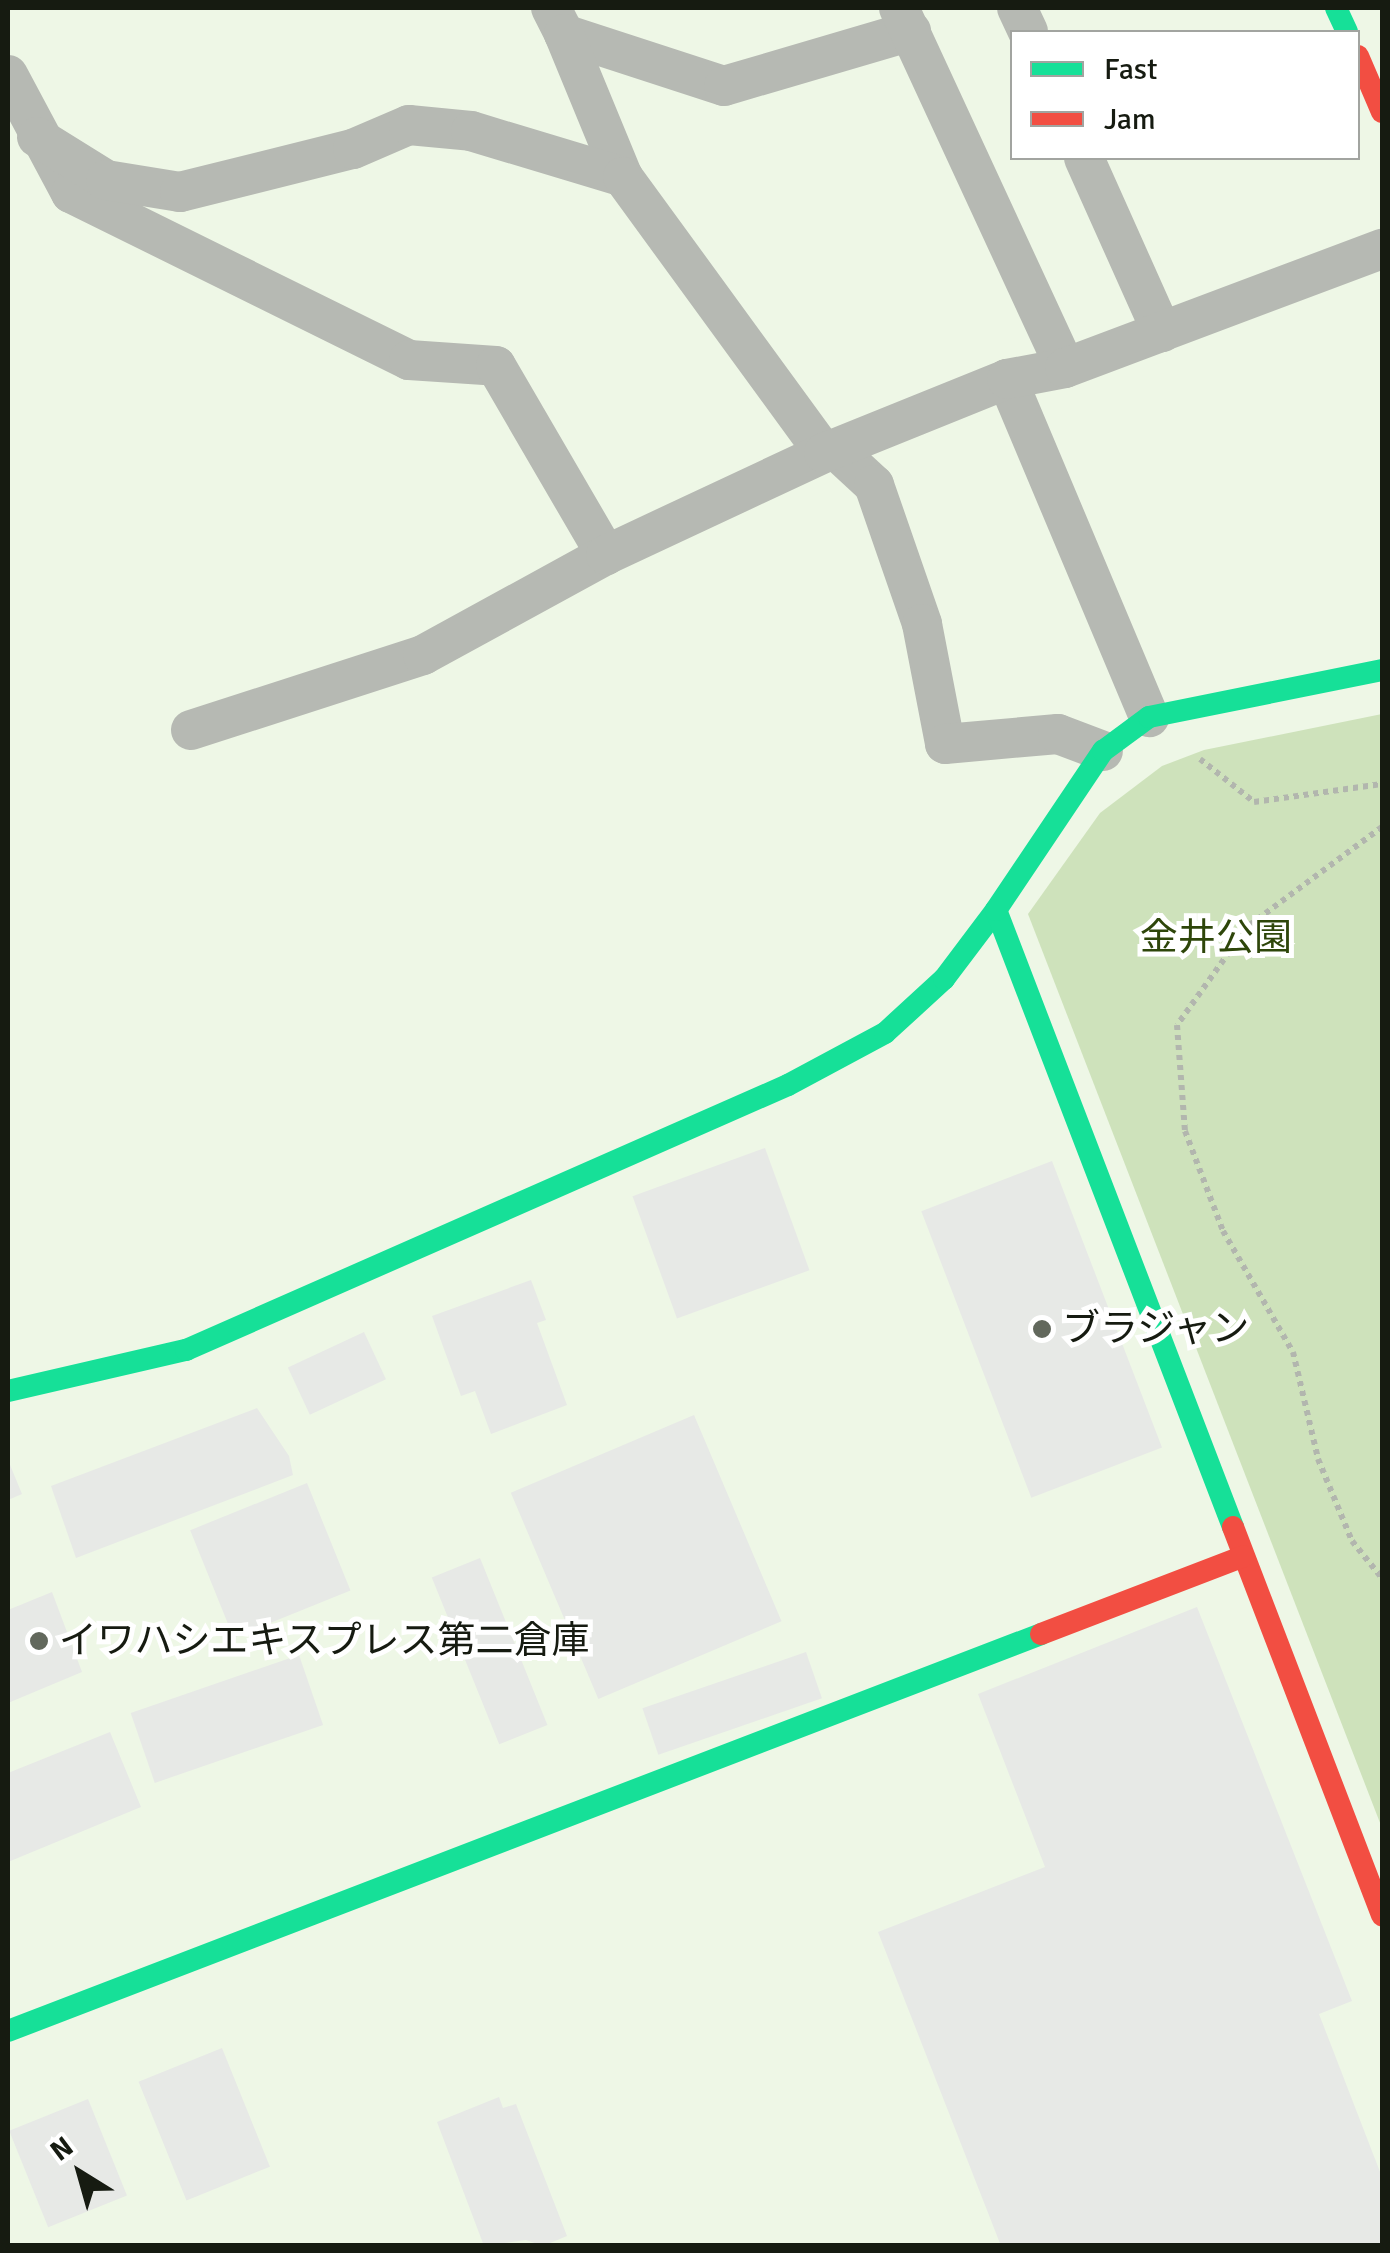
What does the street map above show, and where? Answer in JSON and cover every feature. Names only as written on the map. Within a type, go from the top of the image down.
[{"type":"street","points":[[557,21],[724,86],[905,19],[1066,368]]},
{"type":"street","points":[[557,21],[622,177],[830,451],[874,485],[922,624],[945,744],[1058,734],[1102,751]]},
{"type":"street","points":[[1360,61],[1382,112]]},
{"type":"street","points":[[8,75],[37,137],[71,193],[409,360],[496,366],[606,555]]},
{"type":"street","points":[[37,137],[106,180],[180,192],[353,150],[409,124],[471,131],[622,177]]},
{"type":"street","points":[[1085,160],[1162,332]]},
{"type":"street","points":[[191,730],[423,655],[606,555],[830,451],[1007,379],[1066,368],[1382,250]]},
{"type":"street","points":[[1007,379],[1149,717]]},
{"type":"street","points":[[8,1391],[186,1350],[788,1085],[885,1033],[944,979],[996,910],[1102,751],[1149,717],[1382,670]]},
{"type":"street","points":[[996,910],[1382,1915]]},
{"type":"street","points":[[8,2031],[1244,1556]]},
{"type":"path","points":[[1149,717],[1254,802],[1382,784]]},
{"type":"path","points":[[1382,826],[1246,927],[1178,1025],[1185,1131],[1223,1231],[1292,1352],[1318,1459],[1352,1541],[1382,1578]]},
{"type":"green space","name":"金井公園","points":[[1382,714],[1382,1828],[1028,914],[1100,813],[1162,766],[1204,750]]},
{"type":"building","points":[[765,1148],[809,1270],[677,1318],[633,1196]]},
{"type":"building","name":"ブラジャン","points":[[1052,1161],[1162,1448],[1031,1498],[921,1211]]},
{"type":"building","points":[[531,1280],[546,1320],[537,1323],[567,1405],[491,1434],[475,1391],[461,1396],[432,1316]]},
{"type":"building","points":[[364,1332],[386,1379],[310,1415],[288,1367]]},
{"type":"building","points":[[257,1408],[289,1456],[293,1475],[76,1558],[51,1486]]},
{"type":"building","points":[[694,1415],[782,1621],[598,1699],[511,1493]]},
{"type":"building","points":[[8,1460],[22,1494],[8,1500]]},
{"type":"building","points":[[307,1483],[350,1591],[234,1638],[190,1530]]},
{"type":"building","points":[[480,1558],[547,1725],[499,1744],[432,1577]]},
{"type":"building","name":"イワハシエキスプレス第二倉庫","points":[[52,1592],[82,1672],[8,1703],[8,1610]]},
{"type":"building","points":[[1197,1607],[1352,2001],[1319,2014],[1382,2177],[1382,2246],[1001,2246],[878,1932],[1045,1867],[978,1694]]},
{"type":"building","points":[[806,1652],[822,1698],[658,1755],[642,1708]]},
{"type":"building","points":[[299,1655],[323,1725],[155,1783],[131,1713]]},
{"type":"building","points":[[110,1732],[141,1807],[8,1862],[8,1773]]},
{"type":"building","points":[[222,2048],[270,2167],[187,2200],[139,2082]]},
{"type":"building","points":[[499,2097],[503,2108],[516,2104],[567,2236],[543,2246],[526,2240],[484,2246],[437,2122]]},
{"type":"building","points":[[88,2099],[127,2195],[48,2227],[9,2131]]},
{"type":"traffic: fast","points":[[1336,8],[1346,30]]},
{"type":"traffic: fast","points":[[1233,1527],[996,910],[1103,751],[1149,717],[1382,670]]},
{"type":"traffic: fast","points":[[8,1391],[186,1350],[788,1085],[885,1033],[944,979],[996,910]]},
{"type":"traffic: fast","points":[[8,2031],[1041,1634]]},
{"type":"traffic: jam","points":[[1360,61],[1382,112]]},
{"type":"traffic: jam","points":[[1233,1527],[1382,1915]]},
{"type":"traffic: jam","points":[[1041,1634],[1244,1556]]},
{"type":"place","name":"ブラジャン","points":[[1042,1329]]},
{"type":"place","name":"イワハシエキスプレス第二倉庫","points":[[39,1641]]}]
